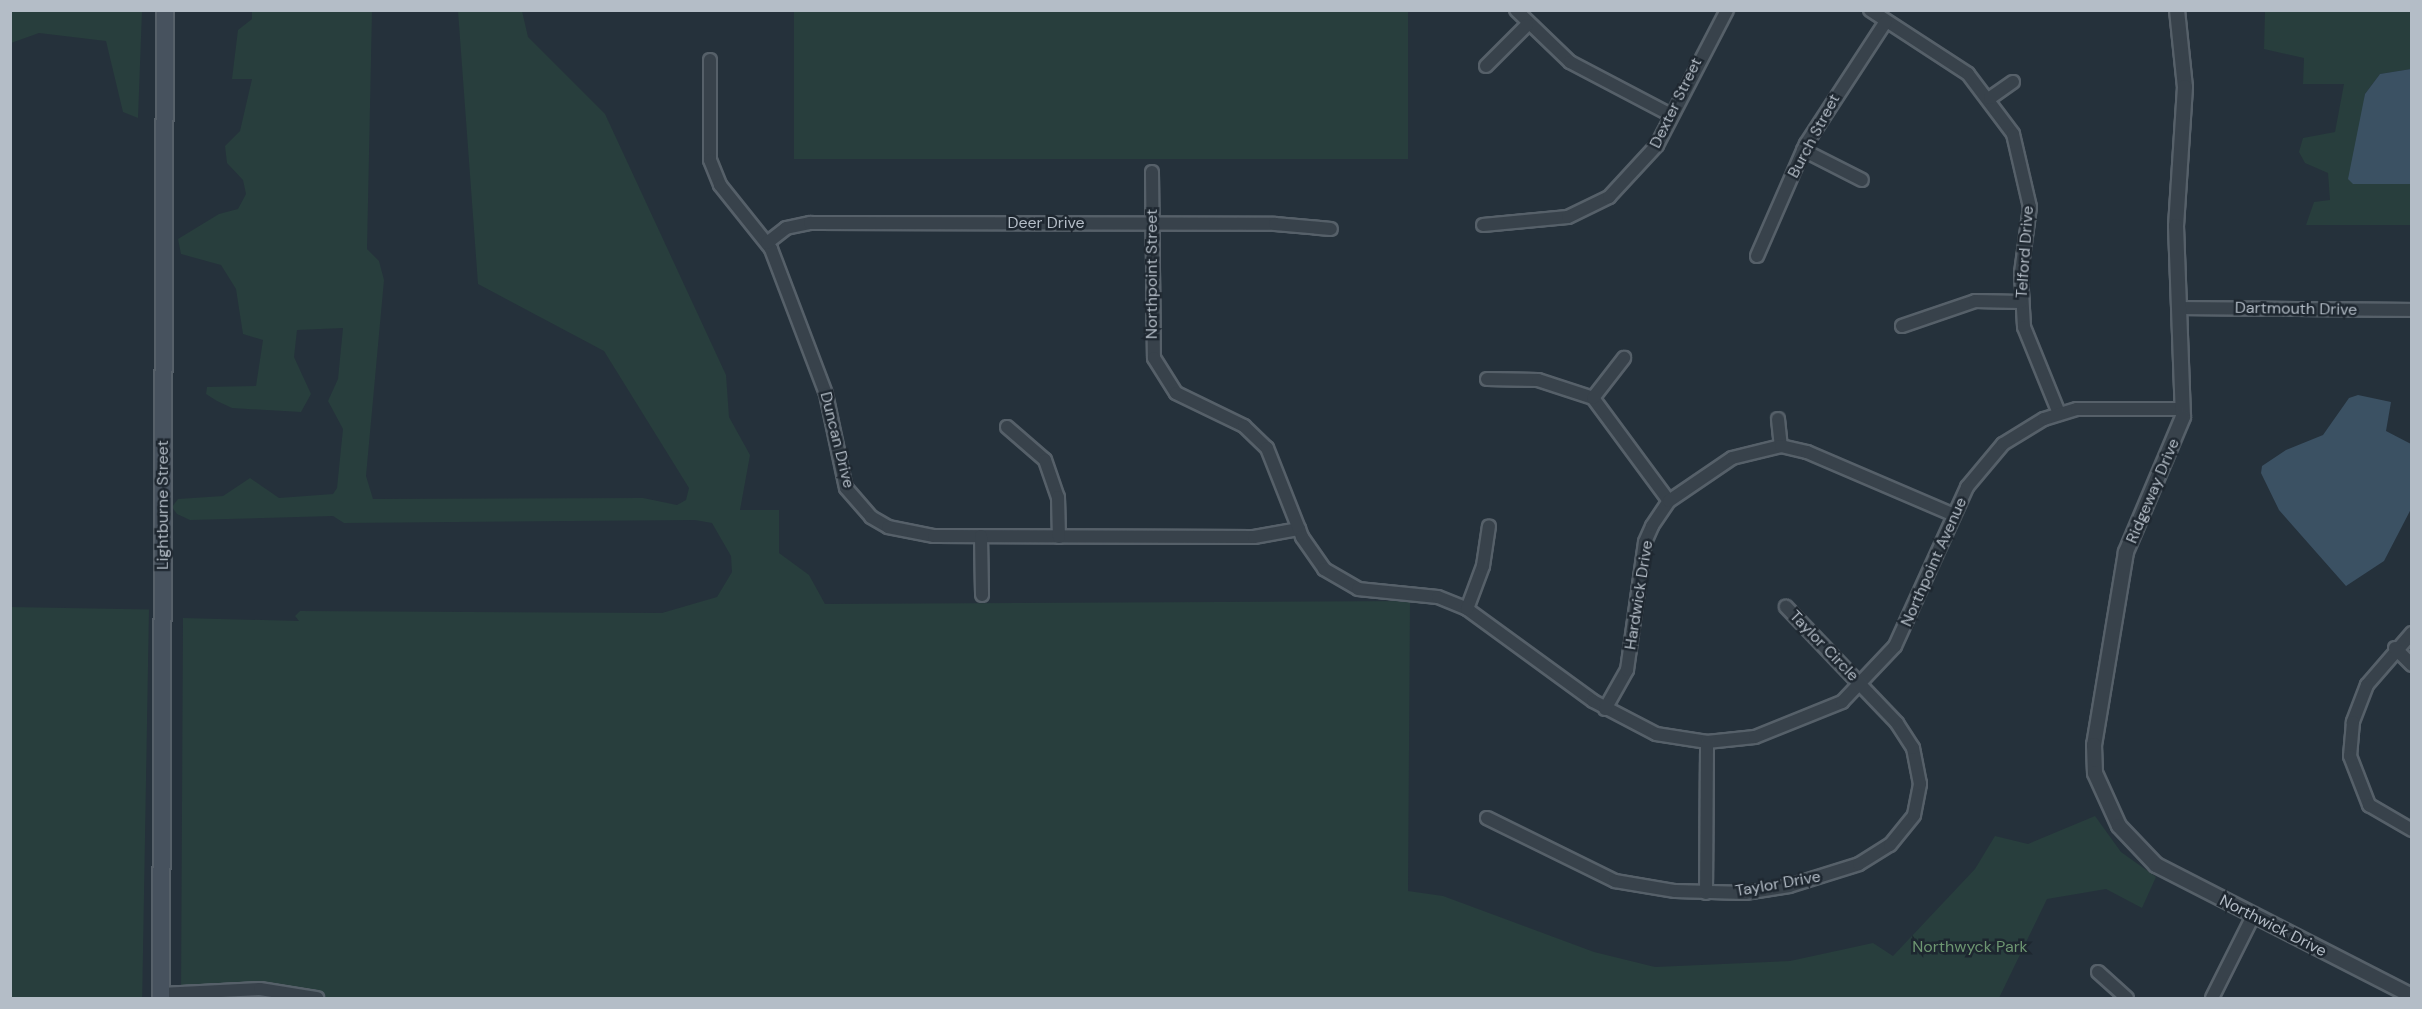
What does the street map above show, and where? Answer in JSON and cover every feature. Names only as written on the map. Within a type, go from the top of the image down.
[{"type":"main road","name":"Lightburne Street","points":[[163,997],[165,10]]},
{"type":"street","points":[[1516,10],[1527,25],[1570,62],[1671,115]]},
{"type":"street","name":"Dexter Street","points":[[1483,225],[1568,217],[1596,206],[1648,159],[1727,10]]},
{"type":"street","name":"Telford Drive","points":[[1870,10],[1885,23],[1954,63],[1990,98],[2013,134],[2028,188],[2021,302],[2027,339],[2059,413]]},
{"type":"street","name":"Ridgeway Drive","points":[[2138,850],[2101,793],[2094,745],[2126,552],[2173,450],[2183,410],[2181,308],[2176,226],[2185,87],[2177,10]]},
{"type":"street","name":"Burch Street","points":[[1757,256],[1803,150],[1885,23]]},
{"type":"street","points":[[1486,66],[1527,25]]},
{"type":"street","name":"Duncan Drive","points":[[710,60],[711,160],[720,184],[767,243],[819,373],[846,488],[857,505],[888,527],[909,533],[1059,537],[1254,537],[1299,529]]},
{"type":"street","points":[[1990,98],[2013,82]]},
{"type":"street","points":[[1803,150],[1862,180]]},
{"type":"street","name":"Northpoint Street","points":[[1152,172],[1151,337],[1163,377],[1192,405],[1244,426],[1268,448],[1310,552],[1341,582],[1410,594]]},
{"type":"street","name":"Deer Drive","points":[[767,243],[786,228],[810,223],[1152,224],[1331,229]]},
{"type":"street","points":[[1902,326],[1966,303],[2021,302]]},
{"type":"street","name":"Dartmouth Drive","points":[[2181,308],[2412,310]]},
{"type":"street","points":[[1593,398],[1624,358]]},
{"type":"street","points":[[1487,379],[1538,380],[1593,398],[1668,501]]},
{"type":"street","name":"Northpoint Avenue","points":[[1410,594],[1438,597],[1467,609],[1605,709],[1656,734],[1707,741],[1787,729],[1862,686],[1908,624],[1954,515],[1976,474],[2003,444],[2059,413],[2093,407],[2183,410]]},
{"type":"street","points":[[1778,418],[1781,446]]},
{"type":"street","points":[[1007,427],[1045,460],[1058,497],[1059,537]]},
{"type":"street","name":"Hardwick Drive","points":[[1605,709],[1627,670],[1645,542],[1668,501],[1732,458],[1781,446],[1840,463],[1954,515]]},
{"type":"street","points":[[1467,609],[1483,566],[1489,526]]},
{"type":"street","points":[[981,536],[982,595]]},
{"type":"street","name":"Taylor Circle","points":[[1786,607],[1862,686]]},
{"type":"street","points":[[2412,633],[2396,648],[2360,700],[2350,756],[2369,805],[2412,830]]},
{"type":"street","points":[[2396,648],[2412,665]]},
{"type":"street","name":"Taylor Drive","points":[[1487,818],[1615,881],[1706,893],[1745,893],[1837,873],[1878,853],[1899,835],[1914,815],[1918,761],[1897,723],[1862,686]]},
{"type":"street","points":[[1706,893],[1707,741]]},
{"type":"street","name":"Northwick Drive","points":[[2138,850],[2169,873],[2412,996]]},
{"type":"street","points":[[2212,999],[2253,916]]},
{"type":"street","points":[[2098,972],[2127,999]]},
{"type":"street","points":[[163,997],[260,989],[316,998]]},
{"type":"green space","name":"Northwyck Park","points":[[252,10],[372,11],[367,249],[379,261],[384,280],[366,476],[373,499],[643,498],[677,505],[686,500],[689,488],[604,351],[478,284],[458,11],[522,11],[528,37],[605,114],[726,375],[729,417],[750,455],[740,510],[779,510],[779,553],[809,575],[825,604],[1410,601],[1408,891],[1443,896],[1594,952],[1655,967],[1790,961],[1873,943],[1893,956],[1975,869],[1995,836],[2028,844],[2095,816],[2121,852],[2156,877],[2142,908],[2106,889],[2047,899],[1999,998],[181,998],[183,618],[299,621],[295,616],[300,611],[662,613],[717,597],[732,572],[731,556],[712,523],[695,520],[344,523],[333,516],[190,520],[177,514],[172,507],[178,499],[223,496],[250,478],[279,498],[333,494],[337,488],[343,429],[328,401],[338,379],[343,328],[297,330],[294,357],[311,394],[301,412],[232,408],[217,401],[206,394],[207,387],[256,386],[263,340],[243,334],[236,289],[221,265],[181,254],[178,239],[219,214],[238,209],[246,194],[243,180],[227,163],[225,146],[240,131],[252,79],[232,79],[238,30],[252,19]]},
{"type":"green space","points":[[10,11],[142,11],[138,118],[123,112],[106,41],[39,33],[11,43]]},
{"type":"green space","points":[[794,11],[1408,11],[1408,159],[794,159]]},
{"type":"green space","points":[[2265,11],[2411,11],[2411,69],[2380,74],[2365,94],[2353,184],[2411,184],[2411,225],[2306,225],[2314,202],[2330,200],[2328,173],[2305,163],[2299,152],[2303,138],[2335,132],[2344,84],[2303,84],[2304,58],[2264,49]]},
{"type":"green space","points":[[11,607],[149,609],[142,998],[10,998]]},
{"type":"water","points":[[2411,69],[2411,184],[2353,184],[2348,179],[2365,94],[2380,74]]},
{"type":"water","points":[[2358,395],[2391,402],[2386,431],[2411,444],[2411,509],[2384,561],[2346,586],[2279,510],[2261,473],[2262,466],[2286,450],[2323,435],[2349,398]]}]
